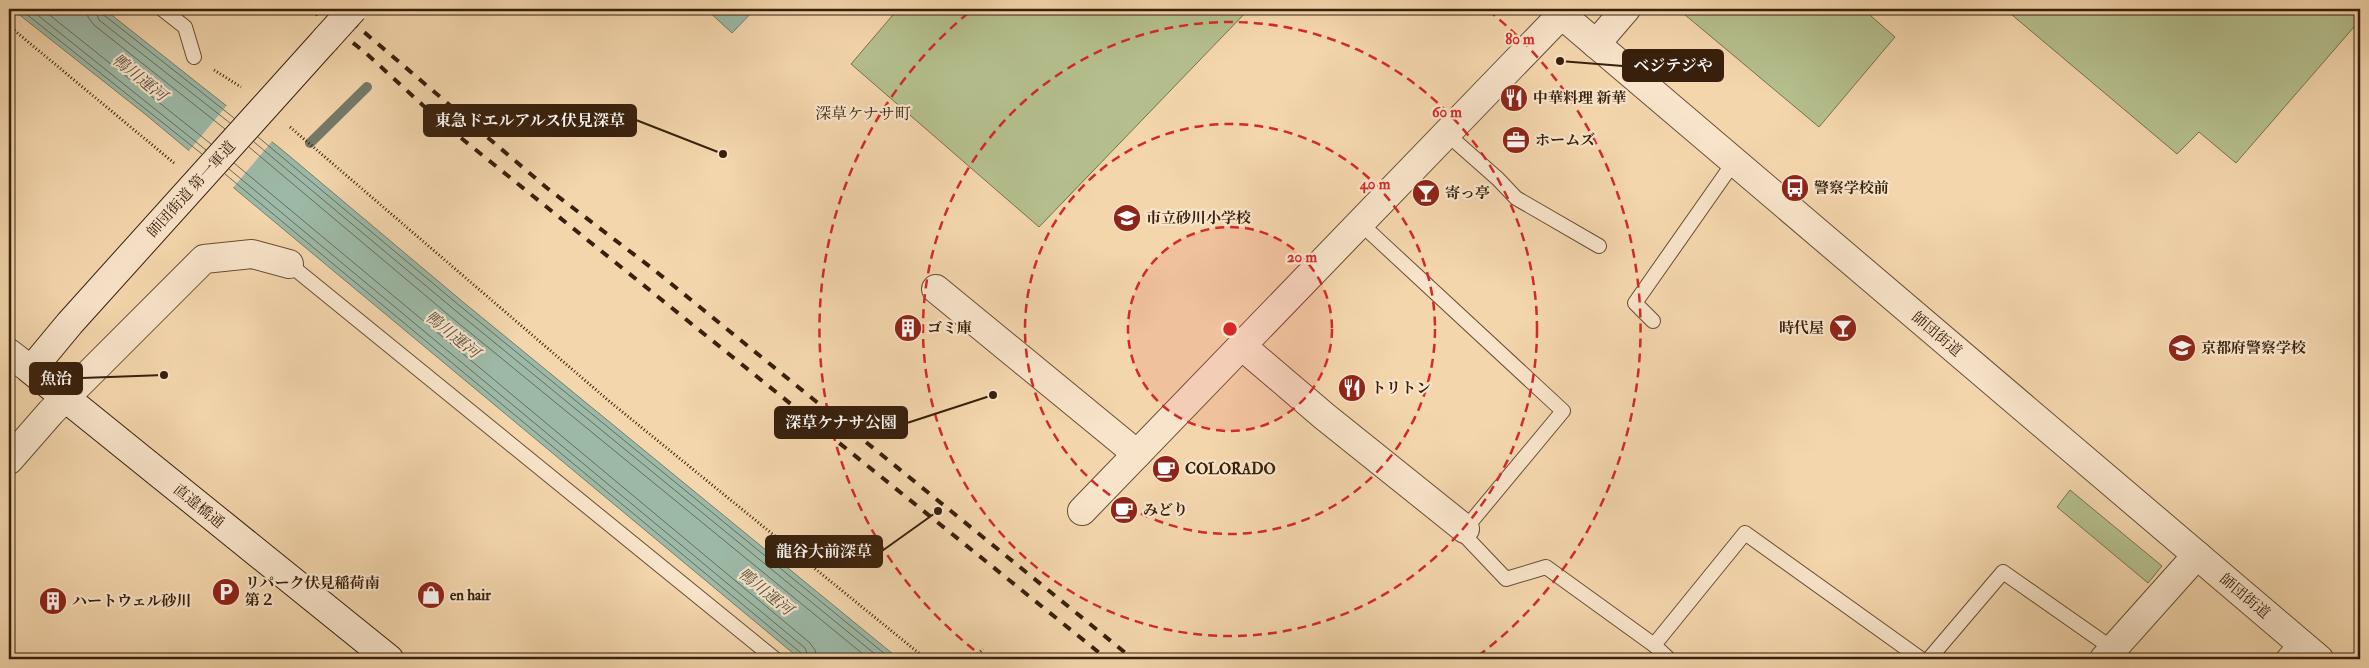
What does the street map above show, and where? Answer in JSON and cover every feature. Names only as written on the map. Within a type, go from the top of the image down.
[{"type":"street","name":"師団街道 第一軍道","points":[[31,370],[70,323],[353,9]]},
{"type":"street","points":[[1596,44],[1626,9]]},
{"type":"street","points":[[1082,511],[1447,134],[1558,12]]},
{"type":"street","name":"師団街道","points":[[1558,12],[2197,555],[2290,650],[2319,659]]},
{"type":"street","points":[[9,460],[65,397],[204,259],[252,254],[290,264]]},
{"type":"street","points":[[936,289],[1138,454]]},
{"type":"street","points":[[1242,346],[1324,416],[1465,529]]},
{"type":"street","name":"直違橋通","points":[[9,353],[389,659]]},
{"type":"street","points":[[2109,654],[2197,555]]},
{"type":"lane","points":[[162,9],[185,27],[194,57]]},
{"type":"lane","points":[[1447,134],[1498,179],[1516,198],[1599,246]]},
{"type":"lane","points":[[1653,322],[1635,303],[1734,162]]},
{"type":"lane","points":[[1360,223],[1562,411],[1465,529],[1468,538],[1506,579],[1546,567],[1654,645],[1669,659]]},
{"type":"lane","points":[[290,264],[775,659]]},
{"type":"lane","points":[[1654,645],[1744,533],[1921,659]]},
{"type":"lane","points":[[1929,659],[2003,572],[2109,654]]},
{"type":"path","points":[[9,26],[175,163]]},
{"type":"path","points":[[283,122],[609,401],[926,659]]},
{"type":"path","points":[[974,659],[982,649]]},
{"type":"green space","points":[[898,9],[1249,9],[1039,227],[851,64]]},
{"type":"green space","points":[[1678,9],[1863,9],[1895,37],[1819,127]]},
{"type":"green space","points":[[2005,9],[2360,9],[2360,20],[2236,163],[2199,132],[2177,154]]},
{"type":"green space","points":[[2070,490],[2162,566],[2148,583],[2057,507]]},
{"type":"water","name":"鴨川運河","points":[[12,9],[104,9],[281,149],[463,302],[899,659],[800,659],[145,114]]},
{"type":"water","points":[[706,9],[755,9],[732,33]]},
{"type":"pier","points":[[228,104],[273,140],[232,189],[188,152]]},
{"type":"waterway","points":[[310,143],[367,87]]},
{"type":"railway","points":[[311,9],[368,55],[440,121],[1107,659]]},
{"type":"railway","points":[[337,9],[547,188],[653,269],[1133,659]]},
{"type":"place","name":"ベジテジや","points":[[1560,61]]},
{"type":"place","name":"中華料理 新華","points":[[1514,98]]},
{"type":"place","name":"ホームズ","points":[[1516,140]]},
{"type":"place","name":"東急ドエルアルス伏見深草","points":[[723,154]]},
{"type":"place","name":"警察学校前","points":[[1795,188]]},
{"type":"place","name":"寄っ亭","points":[[1426,193]]},
{"type":"place","name":"市立砂川小学校","points":[[1127,218]]},
{"type":"place","name":"ゴミ庫","points":[[908,328]]},
{"type":"place","name":"時代屋","points":[[1843,328]]},
{"type":"place","name":"京都府警察学校","points":[[2182,348]]},
{"type":"place","name":"魚治","points":[[164,375]]},
{"type":"place","name":"トリトン","points":[[1352,388]]},
{"type":"place","name":"深草ケナサ公園","points":[[993,395]]},
{"type":"place","name":"COLORADO","points":[[1166,469]]},
{"type":"place","name":"みどり","points":[[1124,510]]},
{"type":"place","name":"龍谷大前深草","points":[[938,511]]},
{"type":"place","name":"リパーク伏見稲荷南 第２","points":[[226,592]]},
{"type":"place","name":"en hair","points":[[431,595]]},
{"type":"place","name":"ハートウェル砂川","points":[[53,601]]},
{"type":"district","name":"深草ケナサ町","points":[[863,113]]}]
